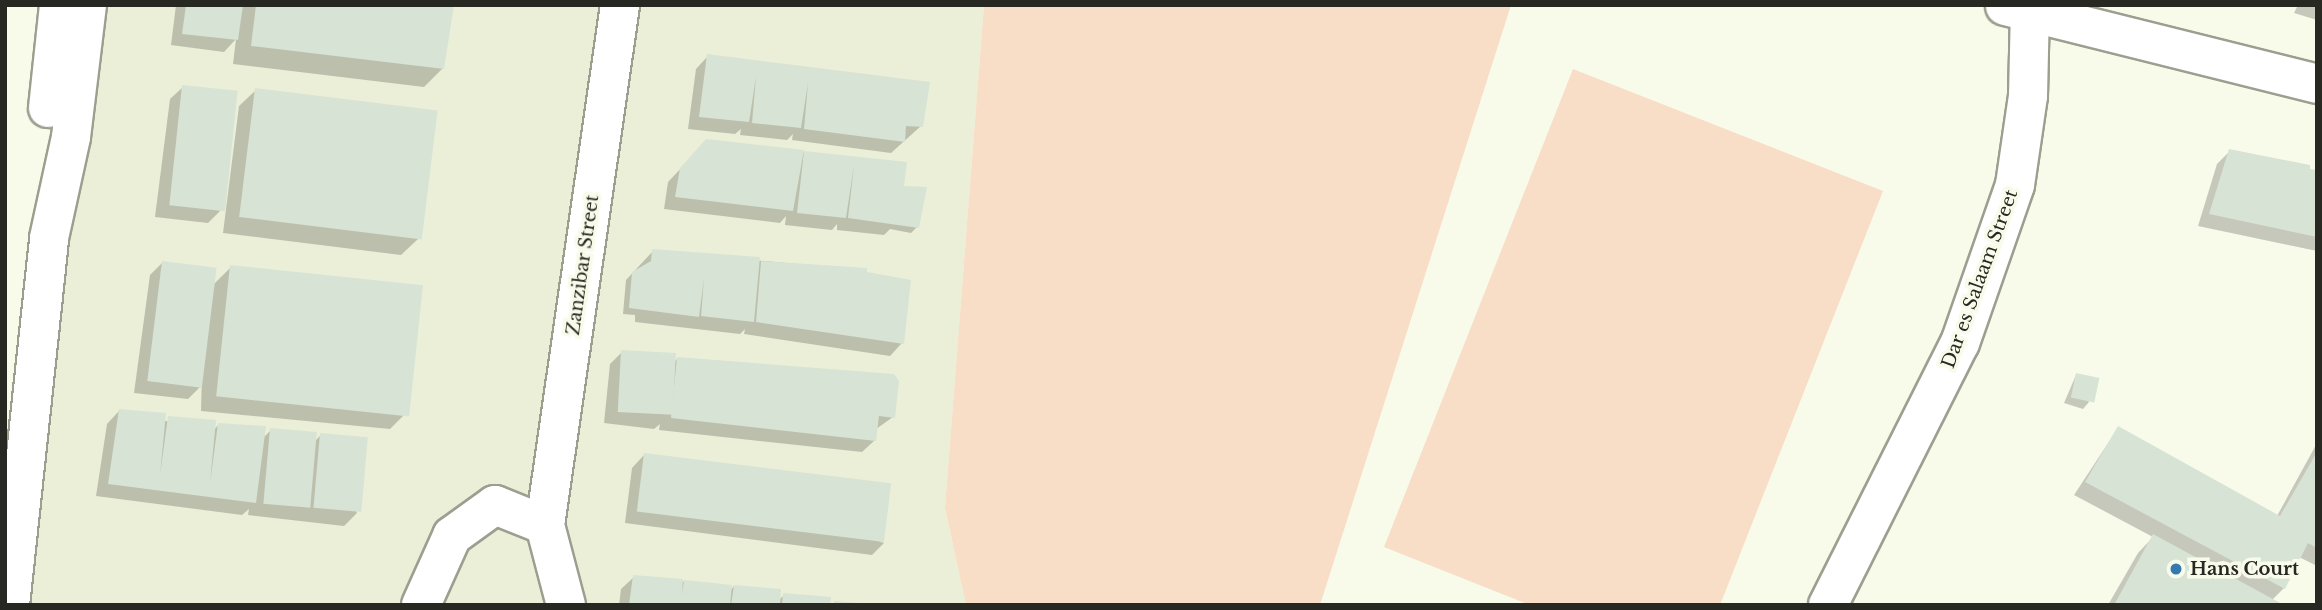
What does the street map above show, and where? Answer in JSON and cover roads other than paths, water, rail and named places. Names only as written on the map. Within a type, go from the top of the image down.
[{"type":"street","points":[[49,238],[41,177],[59,5]]},
{"type":"street","points":[[10,605],[49,238],[71,137],[87,5]]},
{"type":"street","name":"Zanzibar Street","points":[[566,605],[545,525],[620,5]]},
{"type":"street","points":[[2021,7],[2317,84]]},
{"type":"street","name":"Dar es Salaam Street","points":[[1828,605],[1960,343],[2015,185],[2028,96],[2021,7]]},
{"type":"street","points":[[421,605],[452,536],[495,505],[545,525]]},
{"type":"place","name":"Hans Court","points":[[2176,569]]}]
